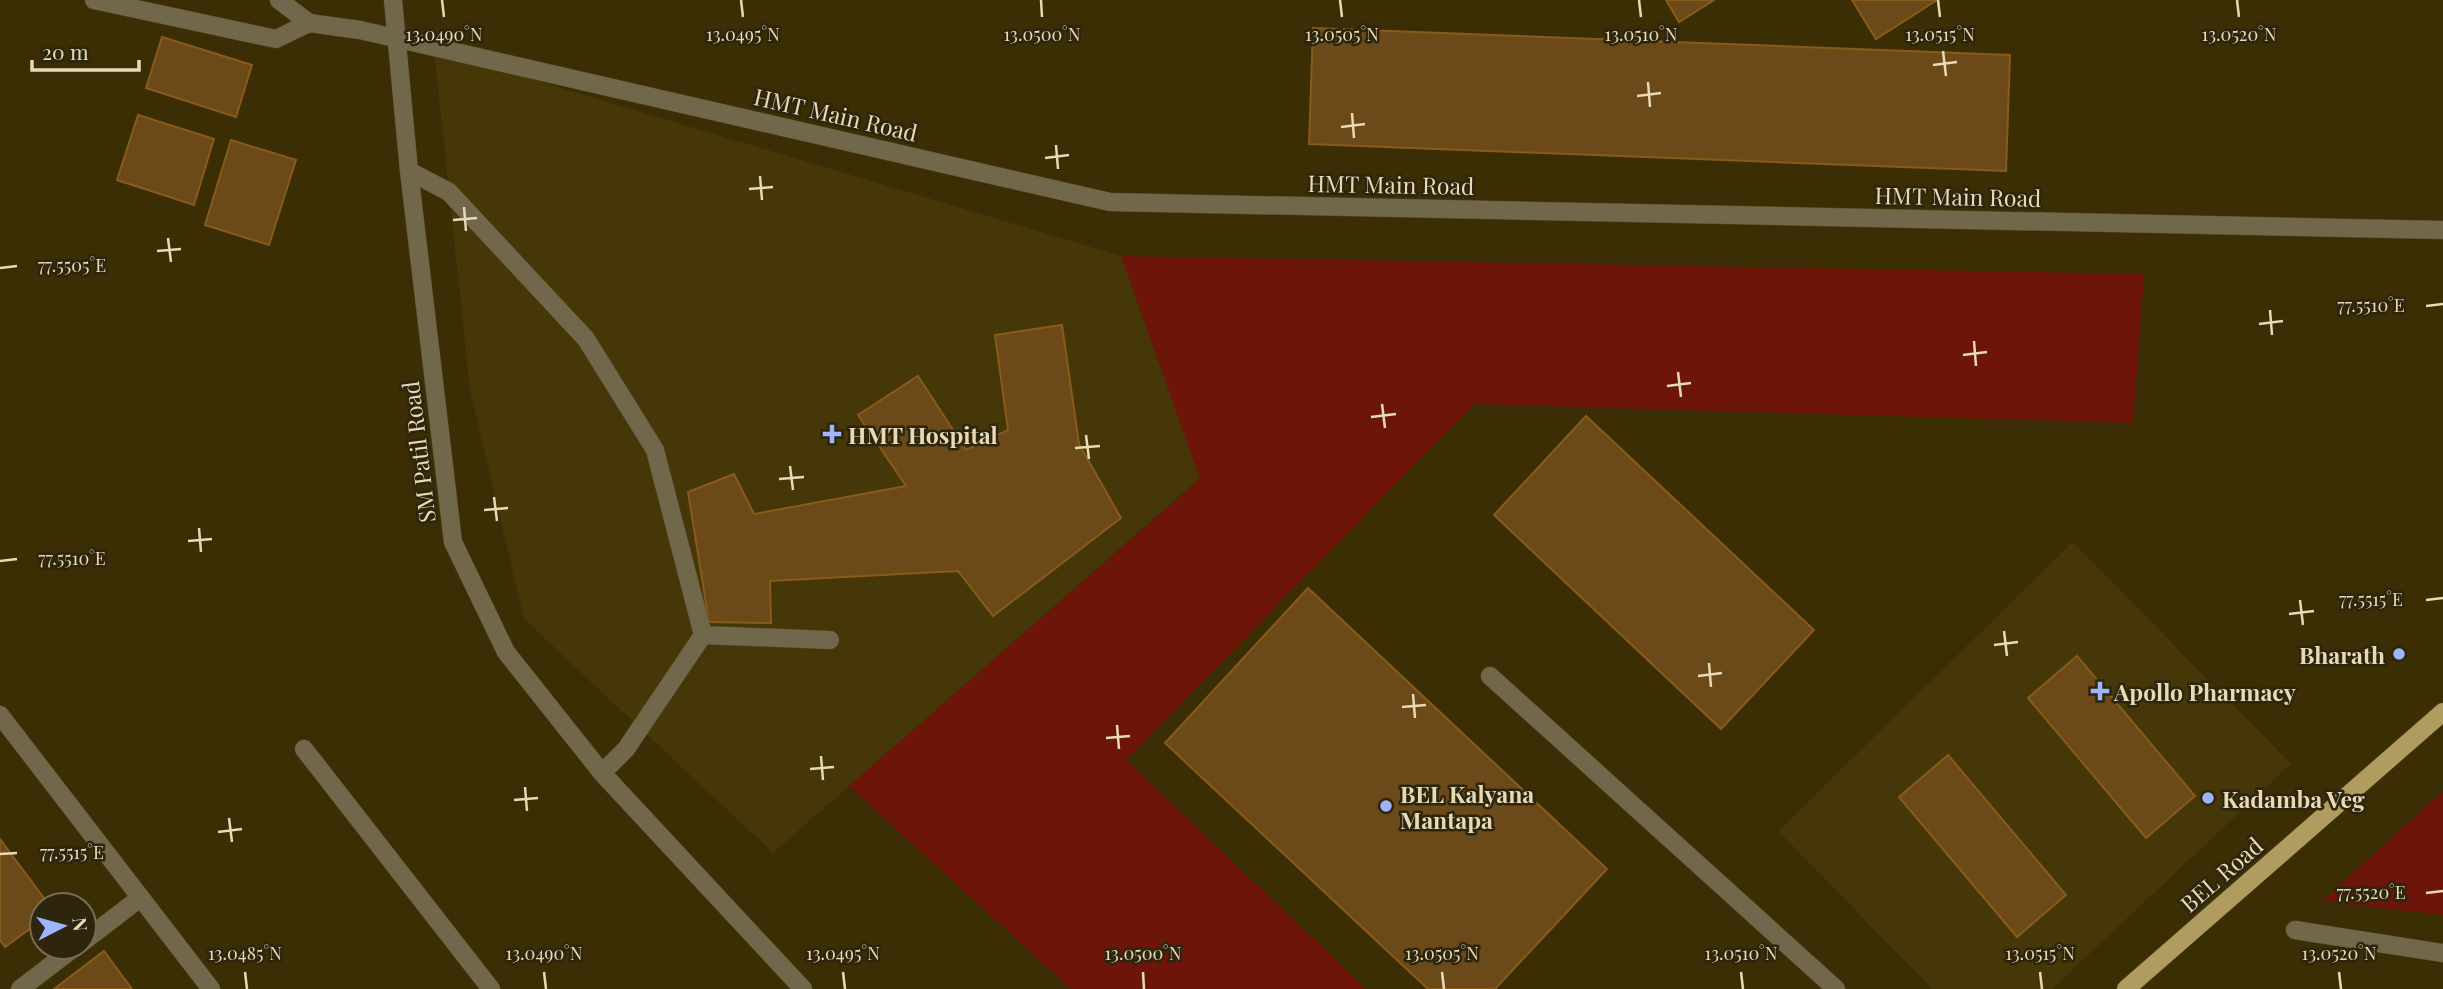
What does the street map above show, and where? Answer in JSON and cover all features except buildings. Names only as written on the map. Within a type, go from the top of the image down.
[{"type":"main road","name":"BEL Road","points":[[2126,989],[2443,712]]},
{"type":"street","points":[[94,0],[276,39],[309,23],[279,0]]},
{"type":"street","points":[[393,0],[395,38]]},
{"type":"street","name":"HMT Main Road","points":[[309,23],[360,30],[1110,202],[2443,230]]},
{"type":"street","name":"SM Patil Road","points":[[395,38],[453,542],[506,652],[602,773],[803,989]]},
{"type":"street","points":[[409,172],[449,192],[586,339],[654,450],[703,635],[626,749],[602,773]]},
{"type":"street","points":[[703,635],[830,640]]},
{"type":"street","points":[[1490,676],[1836,989]]},
{"type":"street","points":[[0,715],[211,989]]},
{"type":"street","points":[[304,749],[491,989]]},
{"type":"street","points":[[98,930],[141,898]]},
{"type":"street","points":[[2295,930],[2443,953]]},
{"type":"street","points":[[20,989],[57,961]]},
{"type":"shaded area","name":"HMT Hospital","points":[[434,50],[1121,256],[1200,478],[773,853],[524,619],[470,390]]},
{"type":"shaded area","points":[[1121,256],[2144,274],[2133,423],[1474,404],[1126,760],[1366,989],[1071,989],[849,786],[1200,479]]},
{"type":"shaded area","points":[[2073,542],[2291,764],[2052,989],[1932,989],[1778,831]]},
{"type":"shaded area","points":[[2443,791],[2443,915],[2322,901]]},
{"type":"place","name":"HMT Hospital","points":[[832,434]]},
{"type":"place","name":"Bharath","points":[[2399,654]]},
{"type":"place","name":"Apollo Pharmacy","points":[[2100,691]]},
{"type":"place","name":"Kadamba Veg","points":[[2208,798]]},
{"type":"place","name":"BEL Kalyana Mantapa","points":[[1386,806]]}]
